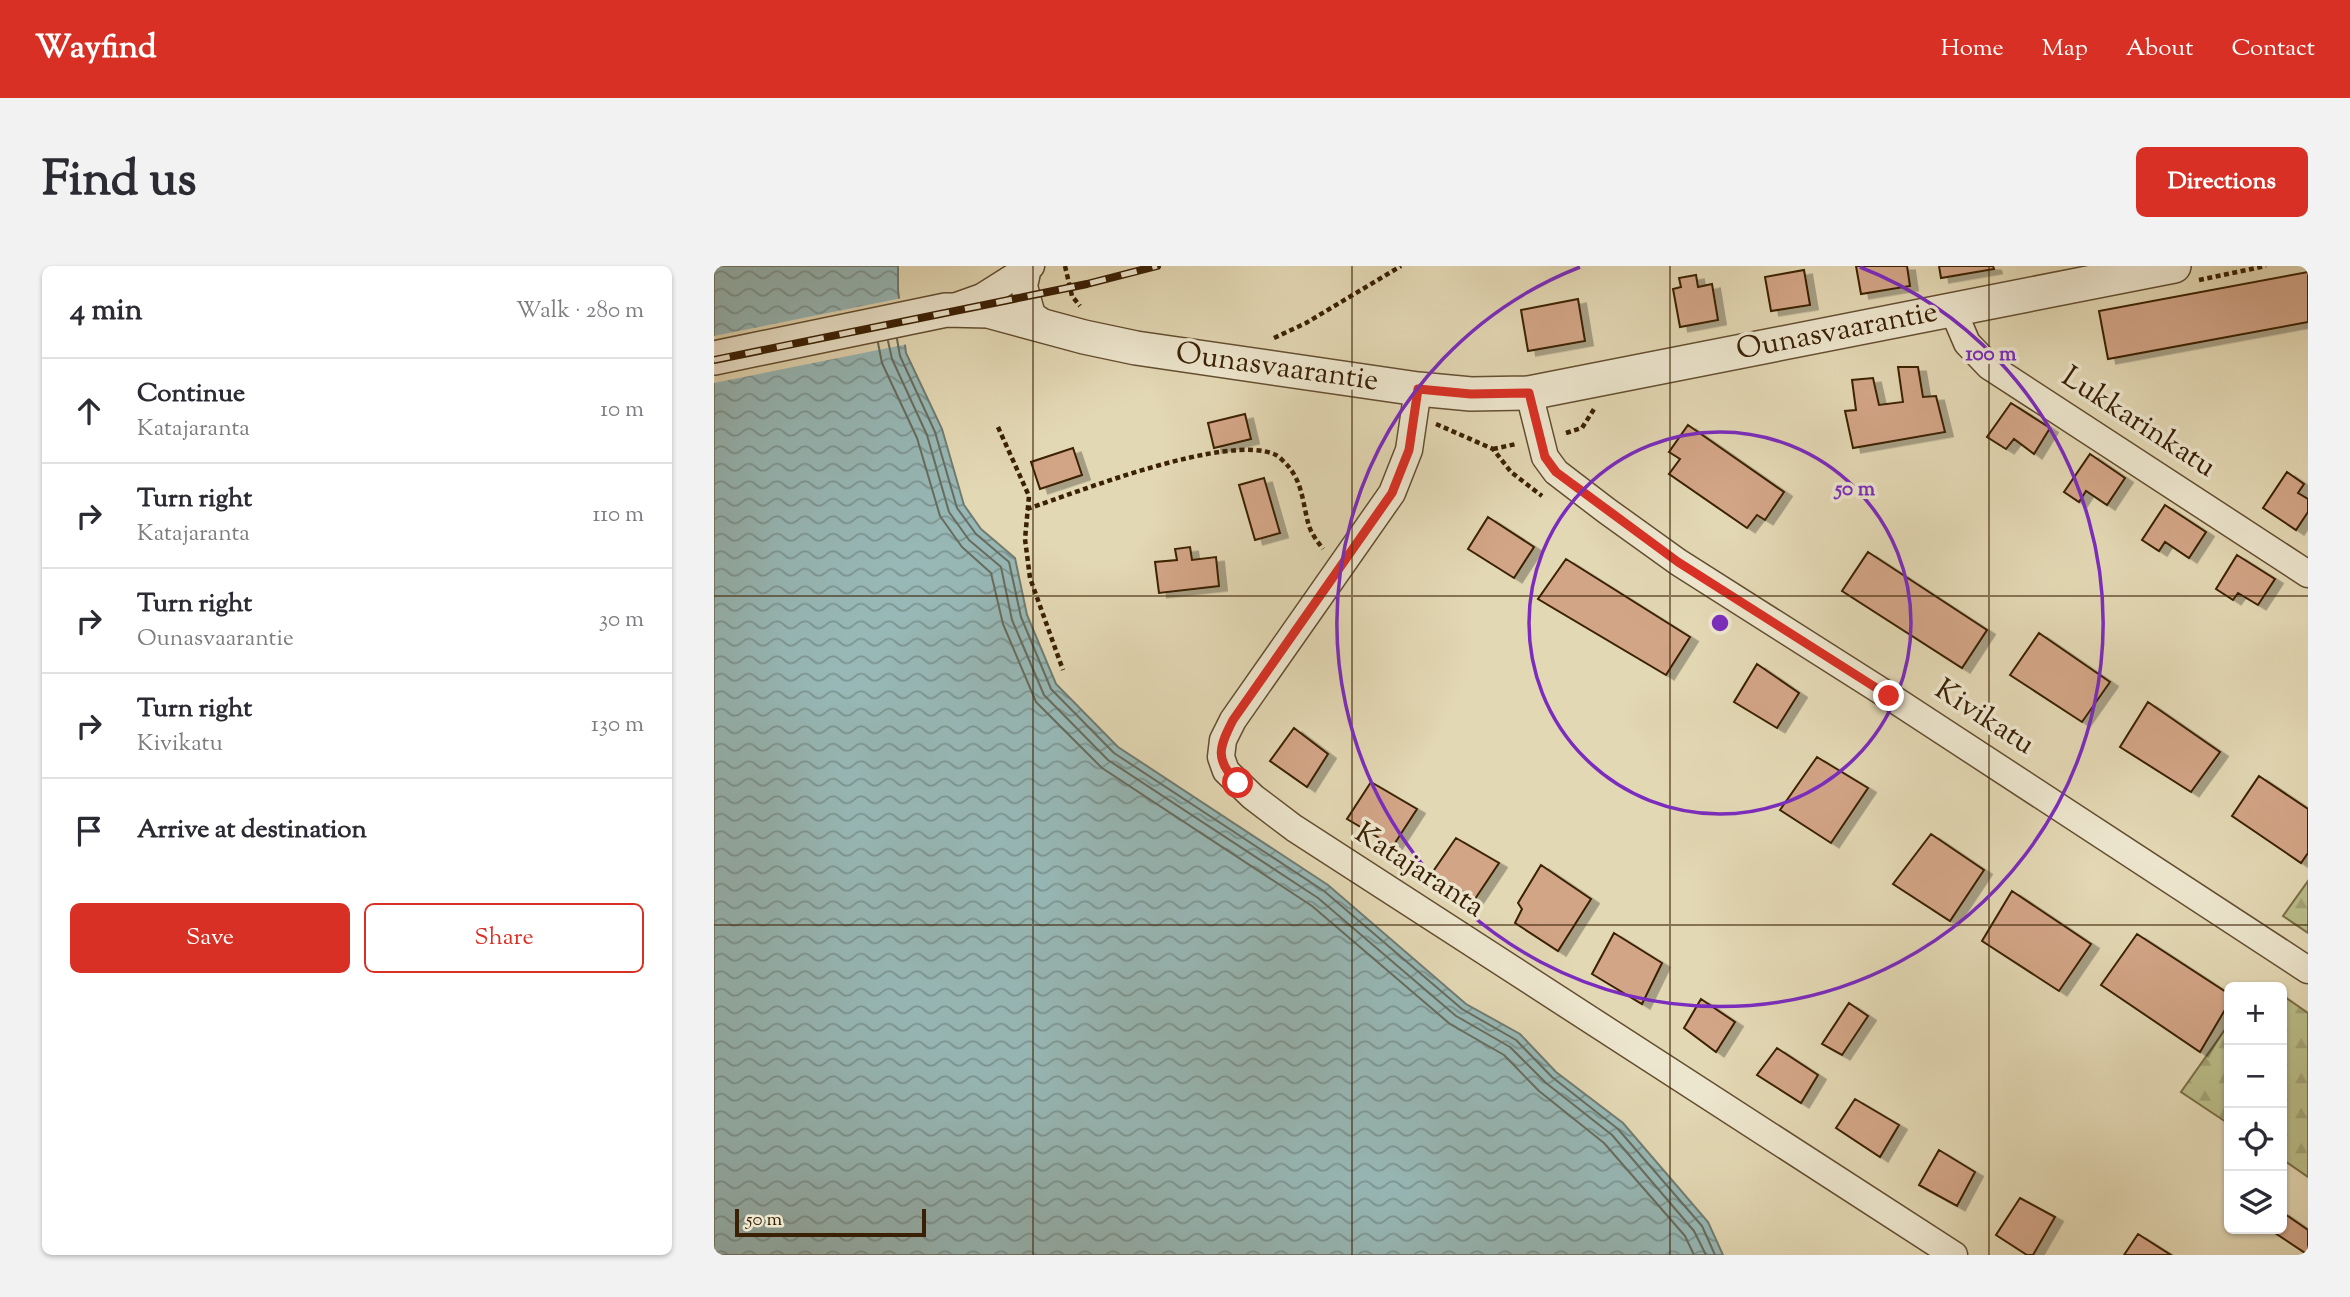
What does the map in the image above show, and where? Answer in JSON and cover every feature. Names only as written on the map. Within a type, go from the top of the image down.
[{"type":"street","name":"Ounasvaarantie","points":[[714,358],[946,310],[988,311],[1136,348],[1418,389],[1471,394],[1529,393],[2174,266]]},
{"type":"street","points":[[946,310],[982,297],[1030,267]]},
{"type":"street","points":[[1030,267],[1024,286],[1032,315],[1051,328]]},
{"type":"street","name":"Lukkarinkatu","points":[[1952,308],[1967,343],[1989,366],[2308,575]]},
{"type":"street","name":"Katajaranta","points":[[1418,389],[1409,450],[1392,493],[1233,720],[1223,740],[1221,758],[1226,771],[1253,797],[1294,828],[1954,1255]]},
{"type":"street","name":"Kivikatu","points":[[1529,393],[1545,457],[1556,472],[1607,511],[1678,562],[1900,703],[2308,970]]},
{"type":"path","points":[[1065,266],[1072,296],[1086,313]]},
{"type":"path","points":[[1285,334],[1401,266]]},
{"type":"path","points":[[998,427],[1029,496],[1025,539],[1030,578],[1063,670]]},
{"type":"path","points":[[1027,509],[1193,457],[1231,450],[1250,450],[1277,455],[1290,469],[1301,491],[1310,529],[1329,556],[1342,567]]},
{"type":"green space","points":[[2308,881],[2308,933],[2283,916]]},
{"type":"green space","points":[[2287,998],[2308,1013],[2308,1177],[2287,1162]]},
{"type":"green space","points":[[2224,1031],[2224,1121],[2181,1092]]},
{"type":"water","points":[[714,266],[898,266],[898,290],[906,353],[942,429],[964,505],[981,529],[1015,558],[1027,615],[1056,684],[1118,747],[1328,885],[1466,1004],[1520,1034],[1556,1072],[1623,1123],[1708,1222],[1723,1255],[714,1255]]},
{"type":"pier","points":[[902,298],[908,344],[714,383],[714,336]]},
{"type":"building","points":[[1856,266],[1907,266],[1910,286],[1861,294]]},
{"type":"building","points":[[1939,266],[1993,266],[1994,269],[1941,278]]},
{"type":"building","points":[[1804,270],[1810,305],[1771,311],[1765,277]]},
{"type":"building","points":[[2308,272],[2308,322],[2108,359],[2099,311]]},
{"type":"building","points":[[1696,275],[1698,287],[1712,284],[1718,320],[1680,327],[1673,289],[1681,287],[1679,278]]},
{"type":"building","points":[[1578,299],[1585,341],[1528,351],[1521,310]]},
{"type":"building","points":[[1898,367],[1918,367],[1923,397],[1936,396],[1945,432],[1853,448],[1845,411],[1856,410],[1852,380],[1873,378],[1879,405],[1903,402]]},
{"type":"building","points":[[2011,403],[2050,428],[2034,454],[2014,439],[2006,449],[1987,437]]},
{"type":"building","points":[[1245,414],[1251,439],[1214,448],[1208,423]]},
{"type":"building","points":[[1688,425],[1784,492],[1765,520],[1757,515],[1747,528],[1669,474],[1680,459],[1669,452]]},
{"type":"building","points":[[1073,448],[1082,475],[1040,489],[1031,462]]},
{"type":"building","points":[[2090,454],[2125,478],[2107,505],[2086,491],[2079,502],[2064,492]]},
{"type":"building","points":[[2287,472],[2304,484],[2298,493],[2308,499],[2308,512],[2296,530],[2263,508]]},
{"type":"building","points":[[1264,478],[1280,533],[1255,540],[1239,485]]},
{"type":"building","points":[[2165,505],[2206,532],[2189,558],[2165,542],[2159,551],[2142,540]]},
{"type":"building","points":[[1488,517],[1534,547],[1514,578],[1468,549]]},
{"type":"building","points":[[1190,547],[1192,560],[1216,557],[1219,586],[1159,593],[1155,562],[1177,560],[1175,549]]},
{"type":"building","points":[[1868,552],[1987,630],[1962,668],[1842,591]]},
{"type":"building","points":[[2237,555],[2275,579],[2258,605],[2238,593],[2233,600],[2216,589]]},
{"type":"building","points":[[1566,559],[1690,637],[1666,675],[1538,599]]},
{"type":"building","points":[[2039,633],[2110,682],[2082,722],[2010,675]]},
{"type":"building","points":[[1757,664],[1799,693],[1777,728],[1734,702]]},
{"type":"building","points":[[2148,702],[2220,752],[2191,792],[2120,747]]},
{"type":"building","points":[[1294,728],[1328,754],[1307,787],[1270,761]]},
{"type":"building","points":[[1817,757],[1868,788],[1831,843],[1780,810]]},
{"type":"building","points":[[2259,776],[2308,809],[2308,853],[2301,863],[2232,816]]},
{"type":"building","points":[[1371,782],[1417,809],[1393,846],[1347,819]]},
{"type":"building","points":[[1931,834],[1984,870],[1950,921],[1893,884]]},
{"type":"building","points":[[1456,838],[1499,863],[1475,899],[1432,873]]},
{"type":"building","points":[[1541,865],[1591,899],[1558,951],[1515,923],[1522,909],[1518,903]]},
{"type":"building","points":[[2012,891],[2091,944],[2059,991],[1982,941]]},
{"type":"building","points":[[1614,933],[1662,963],[1642,1004],[1592,974]]},
{"type":"building","points":[[2137,934],[2224,991],[2224,1011],[2200,1052],[2101,985]]},
{"type":"building","points":[[1701,999],[1735,1022],[1716,1052],[1684,1028]]},
{"type":"building","points":[[1849,1003],[1868,1016],[1842,1055],[1822,1044]]},
{"type":"building","points":[[1777,1048],[1818,1075],[1801,1103],[1757,1075]]},
{"type":"building","points":[[1855,1099],[1899,1125],[1880,1157],[1836,1128]]},
{"type":"building","points":[[1939,1150],[1975,1172],[1957,1206],[1919,1185]]},
{"type":"building","points":[[2020,1198],[2055,1217],[2033,1255],[2027,1255],[1996,1235]]},
{"type":"building","points":[[2287,1215],[2308,1230],[2308,1255],[2276,1234],[2287,1234]]},
{"type":"building","points":[[2138,1234],[2171,1255],[2124,1255]]},
{"type":"railway","points":[[714,360],[1087,284],[1157,266]]},
{"type":"route","points":[[1238,783],[1226,771],[1221,758],[1223,740],[1233,720],[1392,493],[1409,450],[1418,389],[1471,394],[1529,393],[1545,457],[1556,472],[1678,562],[1889,696]]}]
